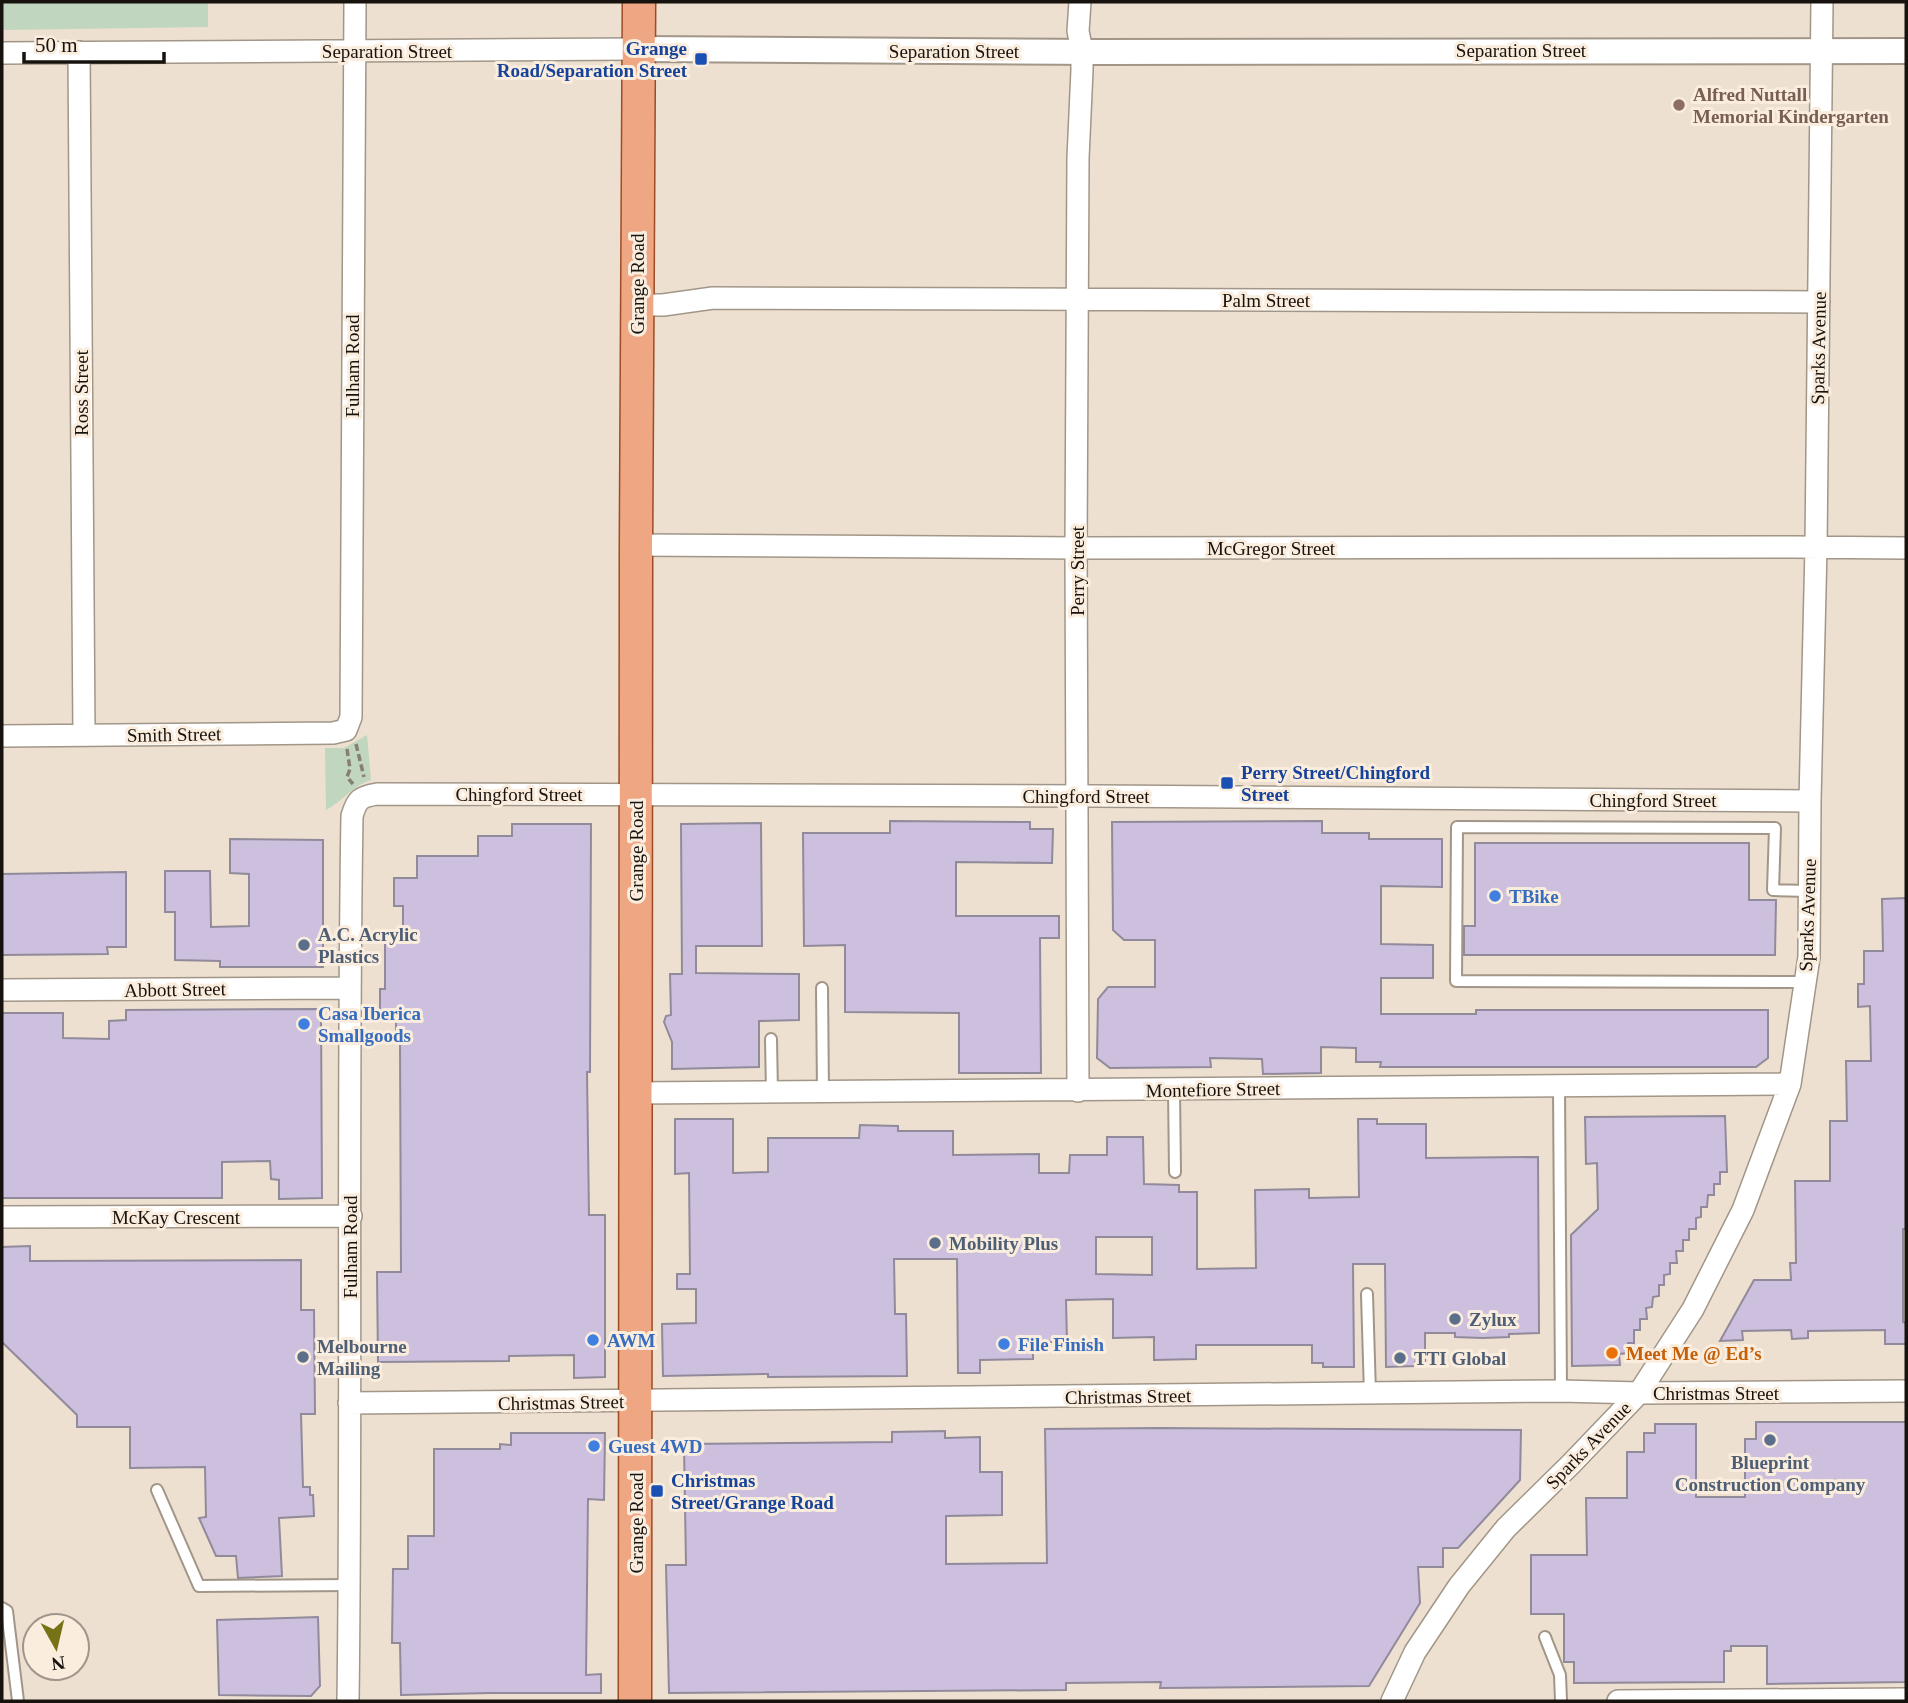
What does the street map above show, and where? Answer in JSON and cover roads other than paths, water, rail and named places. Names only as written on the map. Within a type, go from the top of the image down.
[{"type":"main road","name":"Grange Road","points":[[635,1701],[639,2]]},
{"type":"street","name":"Fulham Road","points":[[345,730],[351,717],[355,2]]},
{"type":"street","name":"Perry Street","points":[[1078,1091],[1076,548],[1078,158],[1082,51],[1078,31],[1082,2]]},
{"type":"street","name":"Sparks Avenue","points":[[1392,1701],[1415,1652],[1459,1586],[1506,1528],[1639,1393],[1693,1309],[1743,1210],[1790,1084],[1809,957],[1822,2]]},
{"type":"street","name":"Separation Street","points":[[2,52],[639,49],[1906,51]]},
{"type":"street","name":"Ross Street","points":[[79,51],[83,735]]},
{"type":"street","name":"Palm Street","points":[[637,298],[663,292],[713,298],[1819,302]]},
{"type":"street","name":"McGregor Street","points":[[636,545],[1906,548]]},
{"type":"street","name":"Smith Street","points":[[2,736],[333,733],[345,730]]},
{"type":"street","name":"Fulham Road","points":[[348,1701],[351,1216],[349,988],[352,816],[356,804],[363,796]]},
{"type":"street","name":"Chingford Street","points":[[363,796],[1077,796],[1810,801]]},
{"type":"street","name":"Abbott Street","points":[[2,990],[349,988]]},
{"type":"street","name":"Montefiore Street","points":[[636,1093],[1790,1084]]},
{"type":"street","name":"McKay Crescent","points":[[2,1217],[351,1216]]},
{"type":"street","name":"Christmas Street","points":[[349,1403],[1561,1391],[1906,1391]]},
{"type":"street","points":[[1618,1701],[1906,1699]]},
{"type":"lane","points":[[1805,982],[1456,981],[1457,827],[1775,828],[1773,890],[1809,891]]},
{"type":"lane","points":[[822,988],[823,1092]]},
{"type":"lane","points":[[771,1039],[772,1093]]},
{"type":"lane","points":[[1559,1086],[1561,1391]]},
{"type":"lane","points":[[1174,1090],[1175,1172]]},
{"type":"lane","points":[[1367,1294],[1370,1394]]},
{"type":"lane","points":[[157,1490],[199,1586],[349,1585]]},
{"type":"lane","points":[[2,1608],[6,1611],[18,1701]]},
{"type":"lane","points":[[1545,1637],[1560,1675],[1561,1701]]},
{"type":"place","name":"Grange Road/Separation Street","points":[[701,59]]},
{"type":"place","name":"Alfred Nuttall Memorial Kindergarten","points":[[1679,105]]},
{"type":"place","name":"Perry Street/Chingford Street","points":[[1227,783]]},
{"type":"place","name":"TBike","points":[[1495,896]]},
{"type":"place","name":"A.C. Acrylic Plastics","points":[[304,945]]},
{"type":"place","name":"Casa Iberica Smallgoods","points":[[304,1024]]},
{"type":"place","name":"Mobility Plus","points":[[935,1243]]},
{"type":"place","name":"Zylux","points":[[1455,1319]]},
{"type":"place","name":"AWM","points":[[593,1340]]},
{"type":"place","name":"File Finish","points":[[1004,1344]]},
{"type":"place","name":"Meet Me @ Ed’s","points":[[1612,1353]]},
{"type":"place","name":"Melbourne Mailing","points":[[303,1357]]},
{"type":"place","name":"TTI Global","points":[[1400,1358]]},
{"type":"place","name":"Blueprint Construction Company","points":[[1770,1440]]},
{"type":"place","name":"Guest 4WD","points":[[594,1446]]},
{"type":"place","name":"Christmas Street/Grange Road","points":[[657,1491]]}]
